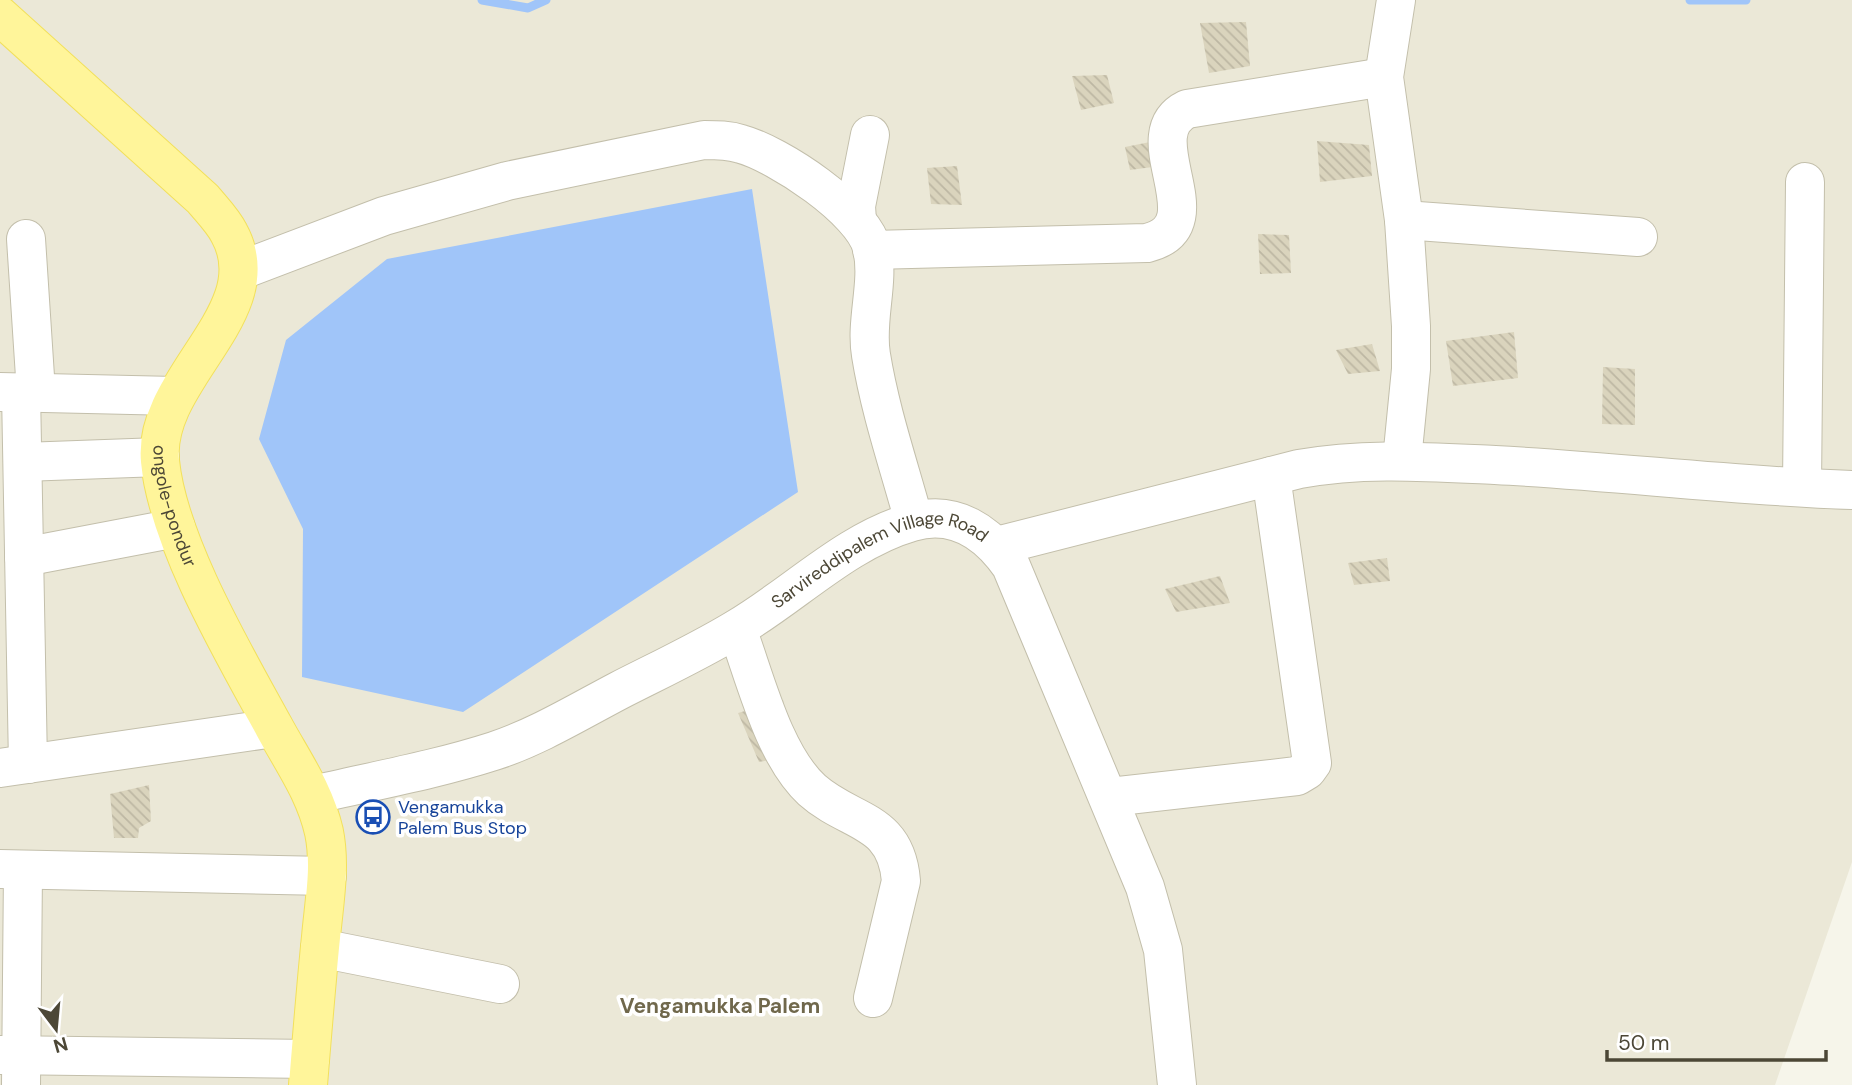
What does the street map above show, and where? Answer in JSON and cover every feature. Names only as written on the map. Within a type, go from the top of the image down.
[{"type":"main road","name":"ongole-pondur","points":[[12,27],[203,199],[229,233],[239,271],[238,287],[230,307],[175,396],[164,422],[159,457],[176,528],[214,612],[274,729],[313,795],[324,834],[327,876],[309,1072]]},
{"type":"street","points":[[1396,0],[1384,76],[1404,220],[1412,369],[1402,460]]},
{"type":"street","points":[[239,271],[384,216],[507,181],[704,140],[724,140],[760,150],[825,190],[865,235],[1147,243],[1170,235],[1177,219],[1167,128],[1177,114],[1187,109],[1384,76]]},
{"type":"street","points":[[870,135],[856,206],[865,235],[870,352],[914,521]]},
{"type":"street","points":[[1802,487],[1805,182]]},
{"type":"street","points":[[1404,220],[1638,237]]},
{"type":"street","points":[[26,239],[19,392],[24,557],[14,766],[274,729]]},
{"type":"street","points":[[19,392],[175,396]]},
{"type":"street","points":[[23,462],[159,457]]},
{"type":"street","points":[[997,546],[1271,475],[1341,461],[1402,460],[1852,489]]},
{"type":"street","points":[[1110,797],[1297,776],[1312,763],[1271,475]]},
{"type":"street","name":"Sarvireddipalem Village Road","points":[[313,795],[496,751],[564,720],[737,629],[828,566],[880,535],[914,521],[945,520],[973,526],[997,546],[1011,566],[1110,797],[1145,887],[1163,950],[1177,1085]]},
{"type":"street","points":[[24,557],[176,528]]},
{"type":"street","points":[[737,629],[783,750],[797,772],[813,790],[881,831],[893,846],[899,861],[901,881],[873,999]]},
{"type":"street","points":[[309,1072],[14,1065],[11,869],[327,876]]},
{"type":"street","points":[[320,948],[500,984]]},
{"type":"shaded area","points":[[0,0],[1852,0],[1852,862],[1775,1085],[0,1085]]},
{"type":"water","points":[[752,189],[798,492],[463,712],[302,677],[303,529],[259,439],[286,340],[387,259]]},
{"type":"building","points":[[1246,22],[1250,66],[1209,73],[1200,23]]},
{"type":"building","points":[[1107,75],[1114,103],[1081,110],[1072,76]]},
{"type":"building","points":[[1155,141],[1160,166],[1130,170],[1125,147]]},
{"type":"building","points":[[1317,141],[1369,145],[1372,176],[1320,182]]},
{"type":"building","points":[[957,166],[962,205],[931,204],[927,168]]},
{"type":"building","points":[[1258,234],[1289,235],[1291,273],[1260,274]]},
{"type":"building","points":[[1514,332],[1518,378],[1453,386],[1446,341]]},
{"type":"building","points":[[1372,344],[1380,371],[1348,374],[1336,350]]},
{"type":"building","points":[[1603,367],[1635,369],[1635,425],[1602,424]]},
{"type":"building","points":[[1387,558],[1390,581],[1354,585],[1348,563]]},
{"type":"building","points":[[1220,576],[1230,603],[1176,612],[1165,589]]},
{"type":"building","points":[[783,700],[795,755],[759,762],[738,713]]},
{"type":"building","points":[[149,785],[151,821],[139,828],[138,838],[114,838],[110,794]]},
{"type":"waterway","points":[[482,0],[528,8],[546,0]]},
{"type":"waterway","points":[[1690,0],[1746,0]]},
{"type":"place","name":"Vengamukka Palem Bus Stop","points":[[373,817]]},
{"type":"district","name":"Vengamukka Palem","points":[[720,1006]]}]
